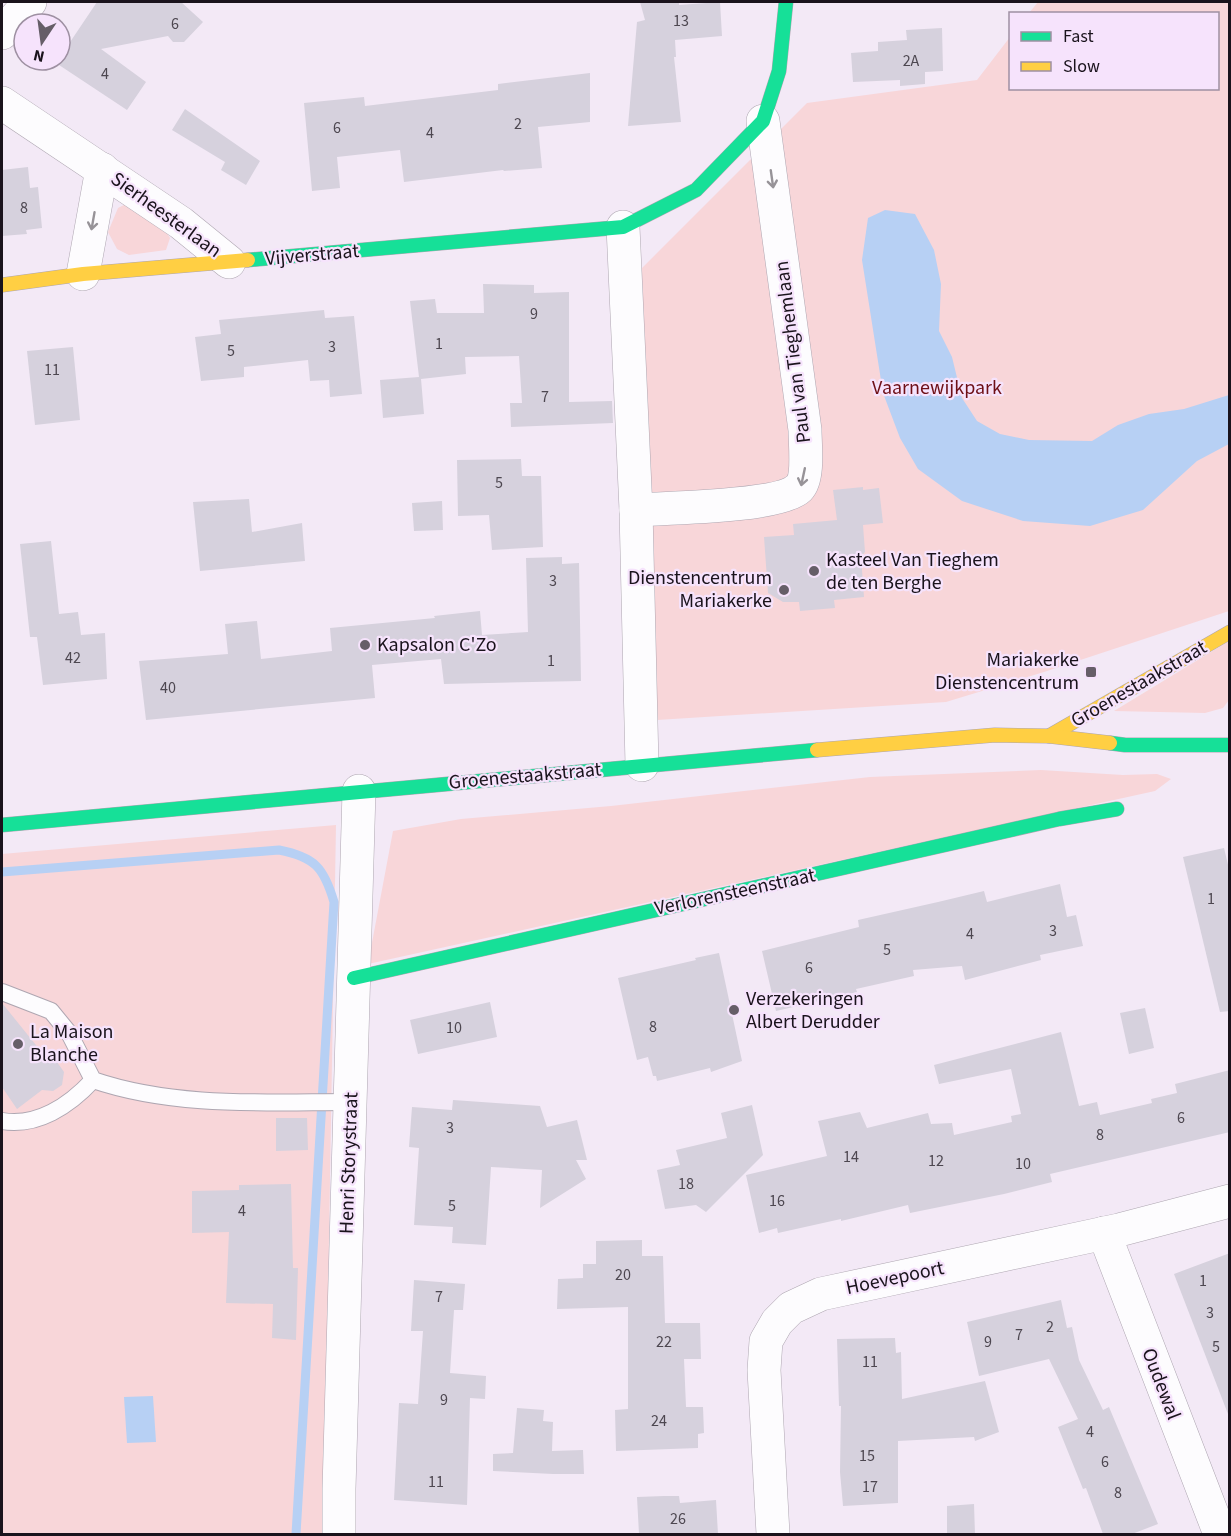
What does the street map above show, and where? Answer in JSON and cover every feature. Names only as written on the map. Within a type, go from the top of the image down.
[{"type":"street","points":[[2,33],[30,2]]},
{"type":"street","name":"Paul van Tieghemlaan","points":[[636,510],[760,502],[792,493],[800,487],[805,476],[805,430],[764,122],[779,71],[787,10],[786,2]]},
{"type":"street","name":"Sierheesterlaan","points":[[2,103],[181,223],[229,262]]},
{"type":"street","name":"Paul van Tieghemlaan","points":[[623,227],[696,190],[764,122]]},
{"type":"street","name":"Sierheesterlaan","points":[[84,274],[102,169]]},
{"type":"street","points":[[623,227],[636,510],[642,765]]},
{"type":"street","name":"Vijverstraat","points":[[2,285],[84,274],[623,227]]},
{"type":"street","name":"Groenestaakstraat","points":[[1049,736],[1230,632]]},
{"type":"street","name":"Groenestaakstraat","points":[[2,825],[642,765],[995,735],[1049,736],[1125,745],[1230,745]]},
{"type":"street","name":"Henri Storystraat","points":[[339,1534],[343,1102],[354,978],[359,791]]},
{"type":"street","name":"Verlorensteenstraat","points":[[354,978],[1059,819],[1117,809]]},
{"type":"street","name":"Hoevepoort","points":[[772,1534],[764,1370],[766,1341],[777,1322],[791,1308],[821,1294],[1104,1233],[1230,1200]]},
{"type":"street","name":"Oudewal","points":[[1104,1233],[1220,1534]]},
{"type":"lane","points":[[2,992],[51,1011],[69,1033],[93,1080],[107,1085],[156,1095],[239,1102],[343,1102]]},
{"type":"lane","points":[[2,1121],[38,1120],[69,1102],[93,1080]]},
{"type":"green space","name":"Vaarnewijkpark","points":[[1038,2],[1229,2],[1229,611],[946,702],[657,720],[646,521],[642,268],[807,103],[977,80],[1009,38],[1009,90],[1219,90],[1219,12],[1030,12]]},
{"type":"green space","points":[[132,201],[163,226],[170,238],[166,250],[129,255],[117,249],[108,232],[118,208]]},
{"type":"green space","points":[[1229,641],[1229,700],[1223,708],[1205,713],[1114,711]]},
{"type":"green space","points":[[1041,770],[1123,775],[1157,774],[1171,779],[1155,791],[368,964],[393,831],[461,819],[611,806],[870,777]]},
{"type":"green space","points":[[336,825],[324,1534],[2,1534],[2,854]]},
{"type":"water","points":[[885,210],[915,214],[934,250],[941,284],[939,331],[952,357],[962,398],[977,421],[1000,434],[1029,440],[1092,441],[1118,425],[1149,414],[1184,409],[1229,395],[1229,444],[1197,461],[1143,510],[1090,526],[1023,521],[962,501],[918,469],[900,438],[883,393],[862,260],[868,218]]},
{"type":"water","points":[[153,1396],[156,1442],[127,1443],[124,1397]]},
{"type":"building","points":[[97,2],[181,2],[203,22],[184,42],[173,42],[168,36],[101,49],[146,82],[127,110],[70,72],[72,72],[72,39]]},
{"type":"building","points":[[640,2],[679,2],[679,5],[720,2],[722,36],[675,40],[676,57],[674,57],[681,122],[628,126],[637,22],[645,20]]},
{"type":"building","points":[[942,28],[943,71],[925,72],[925,84],[900,86],[900,80],[853,82],[851,53],[878,51],[878,42],[907,40],[906,30]]},
{"type":"building","points":[[590,73],[590,122],[538,127],[542,168],[503,170],[404,182],[400,150],[337,157],[340,188],[312,191],[304,103],[364,97],[365,106],[498,90],[498,84]]},
{"type":"building","points":[[185,109],[260,161],[246,185],[221,170],[225,162],[172,130]]},
{"type":"building","points":[[28,167],[30,188],[38,187],[42,228],[26,230],[27,234],[2,236],[2,170]]},
{"type":"building","points":[[483,284],[534,285],[534,293],[569,292],[569,402],[612,401],[613,423],[511,427],[510,403],[522,403],[519,356],[465,357],[466,374],[421,379],[424,414],[383,418],[380,380],[419,377],[410,301],[435,299],[437,313],[484,313]]},
{"type":"building","points":[[324,310],[325,318],[354,316],[362,394],[330,397],[329,380],[310,381],[308,360],[244,367],[244,377],[201,381],[195,337],[221,334],[219,320]]},
{"type":"building","points":[[73,347],[80,420],[35,425],[27,351]]},
{"type":"building","points":[[521,459],[522,476],[541,476],[543,547],[492,550],[489,515],[458,516],[457,460]]},
{"type":"building","name":"Kasteel Van Tieghem de ten Berghe","points":[[863,487],[863,490],[879,488],[883,523],[863,525],[865,552],[861,557],[864,597],[834,600],[835,608],[800,611],[799,602],[783,602],[768,593],[764,537],[794,535],[793,524],[837,520],[833,490]]},
{"type":"building","points":[[249,499],[252,532],[302,523],[305,561],[200,571],[193,502]]},
{"type":"building","points":[[442,501],[443,530],[414,531],[412,503]]},
{"type":"building","points":[[51,541],[59,614],[78,612],[81,635],[105,633],[107,679],[43,685],[37,637],[30,637],[20,544]]},
{"type":"building","points":[[562,557],[562,564],[579,563],[581,681],[444,684],[441,659],[372,665],[375,698],[146,720],[139,661],[228,654],[225,624],[257,621],[261,659],[332,651],[330,628],[435,618],[434,616],[480,611],[482,635],[528,632],[526,558]]},
{"type":"building","points":[[1224,848],[1230,873],[1230,1011],[1220,1012],[1183,857]]},
{"type":"building","points":[[1060,884],[1067,917],[1076,915],[1083,946],[1040,955],[1041,960],[965,980],[962,966],[913,970],[914,976],[776,1011],[762,951],[859,927],[858,920],[984,891],[987,902]]},
{"type":"building","points":[[719,953],[742,1061],[711,1072],[710,1068],[657,1081],[656,1076],[653,1076],[648,1057],[637,1060],[618,978]]},
{"type":"building","points":[[490,1002],[497,1037],[418,1054],[410,1020]]},
{"type":"building","name":"La Maison Blanche","points":[[2,1003],[48,1060],[57,1062],[64,1072],[62,1085],[53,1091],[42,1090],[17,1109],[2,1087]]},
{"type":"building","points":[[1145,1008],[1154,1048],[1129,1054],[1120,1013]]},
{"type":"building","points":[[1061,1032],[1079,1106],[1097,1102],[1100,1115],[1152,1103],[1151,1099],[1177,1093],[1175,1084],[1230,1070],[1230,1132],[1050,1174],[1052,1182],[1004,1194],[910,1213],[908,1205],[778,1233],[777,1228],[759,1233],[746,1175],[827,1156],[818,1121],[860,1112],[867,1128],[928,1113],[931,1124],[952,1123],[954,1135],[1012,1122],[1011,1116],[1021,1114],[1011,1069],[939,1084],[934,1065]]},
{"type":"building","points":[[453,1100],[540,1106],[547,1127],[577,1120],[587,1160],[576,1160],[586,1179],[540,1208],[542,1170],[491,1167],[486,1245],[452,1243],[453,1227],[414,1225],[419,1148],[409,1147],[412,1107],[452,1110]]},
{"type":"building","points":[[752,1105],[763,1155],[706,1212],[696,1205],[665,1209],[657,1170],[680,1165],[676,1150],[727,1138],[721,1113]]},
{"type":"building","points":[[276,1118],[307,1118],[308,1150],[276,1151]]},
{"type":"building","points":[[291,1184],[293,1268],[298,1268],[296,1340],[272,1338],[273,1304],[226,1303],[229,1232],[192,1233],[192,1191],[239,1190],[239,1185]]},
{"type":"building","points":[[642,1240],[642,1256],[663,1256],[665,1323],[700,1323],[701,1359],[684,1359],[686,1407],[703,1407],[704,1433],[698,1434],[698,1448],[616,1451],[615,1410],[628,1409],[628,1307],[557,1309],[558,1279],[583,1278],[583,1264],[596,1264],[596,1241]]},
{"type":"building","points":[[1230,1253],[1230,1414],[1228,1414],[1174,1274]]},
{"type":"building","points":[[414,1280],[465,1284],[463,1310],[454,1310],[450,1373],[486,1376],[485,1399],[470,1398],[467,1505],[394,1500],[399,1403],[418,1404],[423,1331],[411,1331]]},
{"type":"building","points":[[1061,1300],[1067,1328],[1072,1327],[1079,1360],[1103,1410],[1109,1407],[1158,1524],[1132,1534],[1103,1534],[1086,1488],[1083,1489],[1058,1427],[1078,1419],[1049,1359],[979,1376],[967,1322]]},
{"type":"building","points":[[895,1338],[896,1353],[901,1352],[902,1399],[985,1381],[999,1432],[975,1441],[974,1437],[898,1441],[898,1503],[843,1506],[837,1339]]},
{"type":"building","points":[[517,1408],[544,1410],[543,1421],[553,1422],[552,1451],[583,1450],[584,1474],[493,1471],[493,1454],[513,1453]]},
{"type":"building","points":[[679,1496],[680,1503],[716,1500],[718,1534],[639,1534],[637,1497]]},
{"type":"building","points":[[974,1504],[975,1534],[947,1534],[947,1506]]},
{"type":"waterway","points":[[2,872],[279,850],[310,861],[322,872],[326,881],[334,902],[296,1534]]},
{"type":"traffic: fast","points":[[248,260],[623,227],[696,190],[763,121],[779,71],[786,2]]},
{"type":"traffic: fast","points":[[1110,743],[1230,745]]},
{"type":"traffic: fast","points":[[2,825],[817,750]]},
{"type":"traffic: fast","points":[[354,978],[1059,819],[1117,809]]},
{"type":"traffic: slow","points":[[2,285],[83,274],[248,260]]},
{"type":"traffic: slow","points":[[1049,736],[1230,632]]},
{"type":"traffic: slow","points":[[817,750],[995,735],[1049,736],[1110,743]]},
{"type":"place","name":"Kasteel Van Tieghem de ten Berghe","points":[[814,571]]},
{"type":"place","name":"Dienstencentrum Mariakerke","points":[[784,590]]},
{"type":"place","name":"Kapsalon C'Zo","points":[[365,645]]},
{"type":"place","name":"Mariakerke Dienstencentrum","points":[[1091,672]]},
{"type":"place","name":"Verzekeringen Albert Derudder","points":[[734,1010]]},
{"type":"place","name":"La Maison Blanche","points":[[18,1044]]}]
